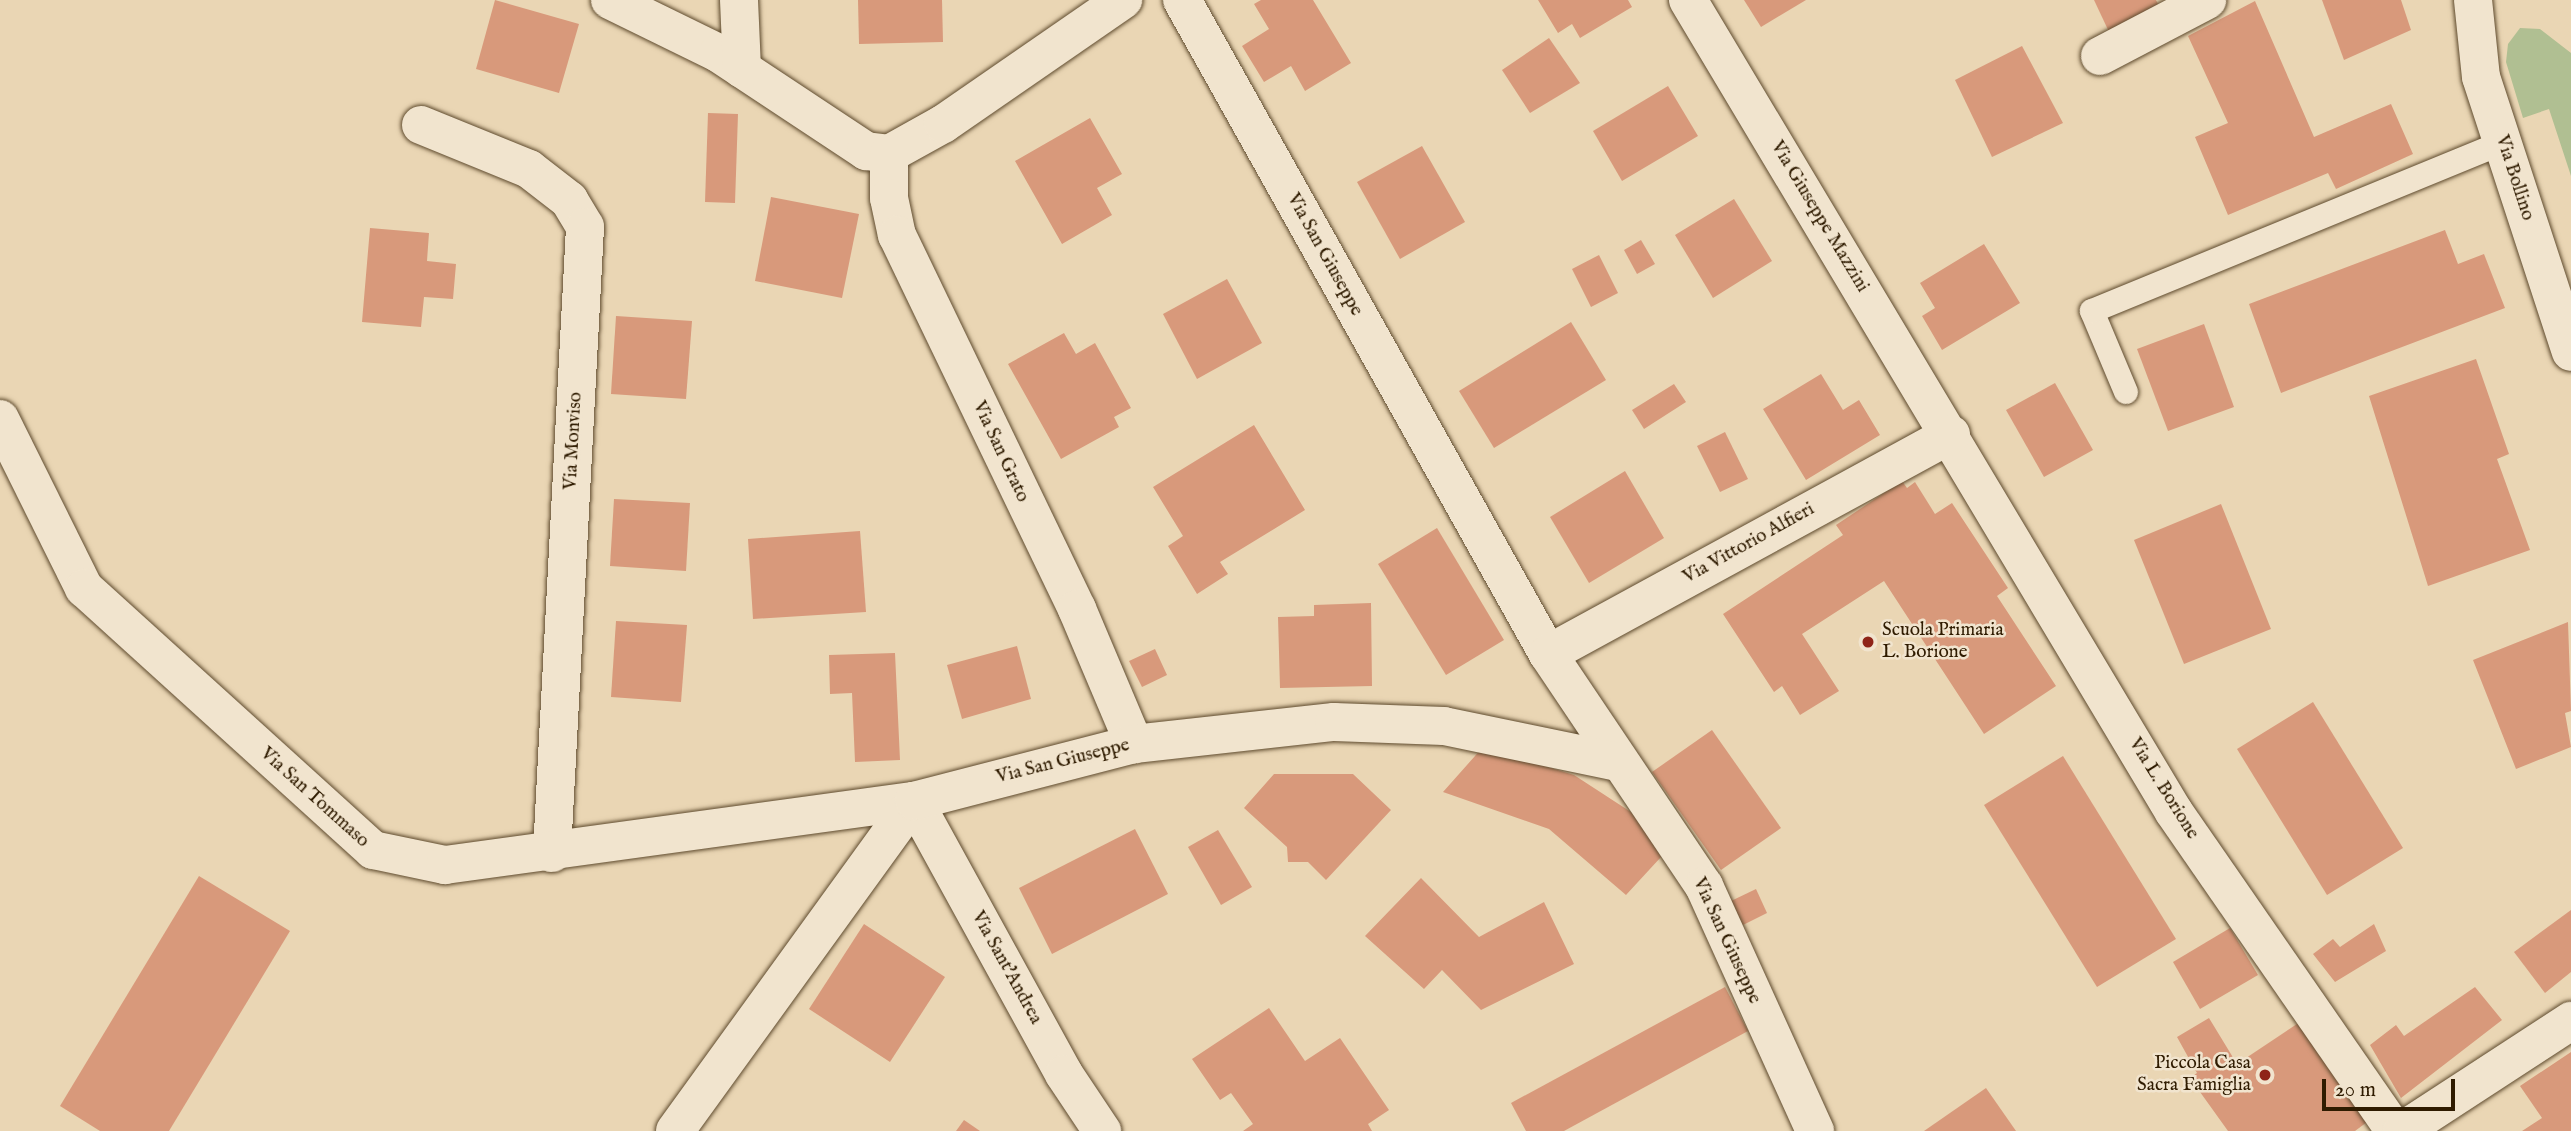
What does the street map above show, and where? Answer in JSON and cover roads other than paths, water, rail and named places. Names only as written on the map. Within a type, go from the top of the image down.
[{"type":"street","points":[[610,0],[742,69],[866,151],[889,154],[943,124],[1123,0]]},
{"type":"street","points":[[739,0],[742,69]]},
{"type":"street","name":"Via San Giuseppe","points":[[1182,0],[1548,654],[1704,887],[1815,1131]]},
{"type":"street","name":"Via Giuseppe Mazzini","points":[[1688,0],[1951,434]]},
{"type":"street","points":[[2100,56],[2207,0]]},
{"type":"street","name":"Via Bollino","points":[[2473,0],[2482,77],[2571,352]]},
{"type":"street","name":"Via Monviso","points":[[421,125],[529,169],[569,200],[585,227],[552,853]]},
{"type":"street","name":"Via San Grato","points":[[889,154],[889,198],[897,235],[1077,609],[1134,744]]},
{"type":"street","name":"Via San Tommaso","points":[[0,419],[84,588],[373,850],[445,865],[552,853],[914,801]]},
{"type":"street","name":"Via Vittorio Alfieri","points":[[1548,654],[1951,434]]},
{"type":"street","name":"Via L. Borione","points":[[1951,434],[2174,812],[2395,1131]]},
{"type":"street","name":"Via San Giuseppe","points":[[914,801],[1134,744],[1334,722],[1444,726],[1618,762]]},
{"type":"street","points":[[675,1131],[914,801]]},
{"type":"street","name":"Via Sant'Andrea","points":[[914,801],[1064,1074],[1102,1131]]},
{"type":"street","points":[[2402,1131],[2571,1021]]},
{"type":"lane","points":[[2126,392],[2092,311],[2502,142]]},
{"type":"place","name":"Scuola Primaria L. Borione","points":[[1868,642]]},
{"type":"place","name":"Piccola Casa Sacra Famiglia","points":[[2265,1075]]}]
